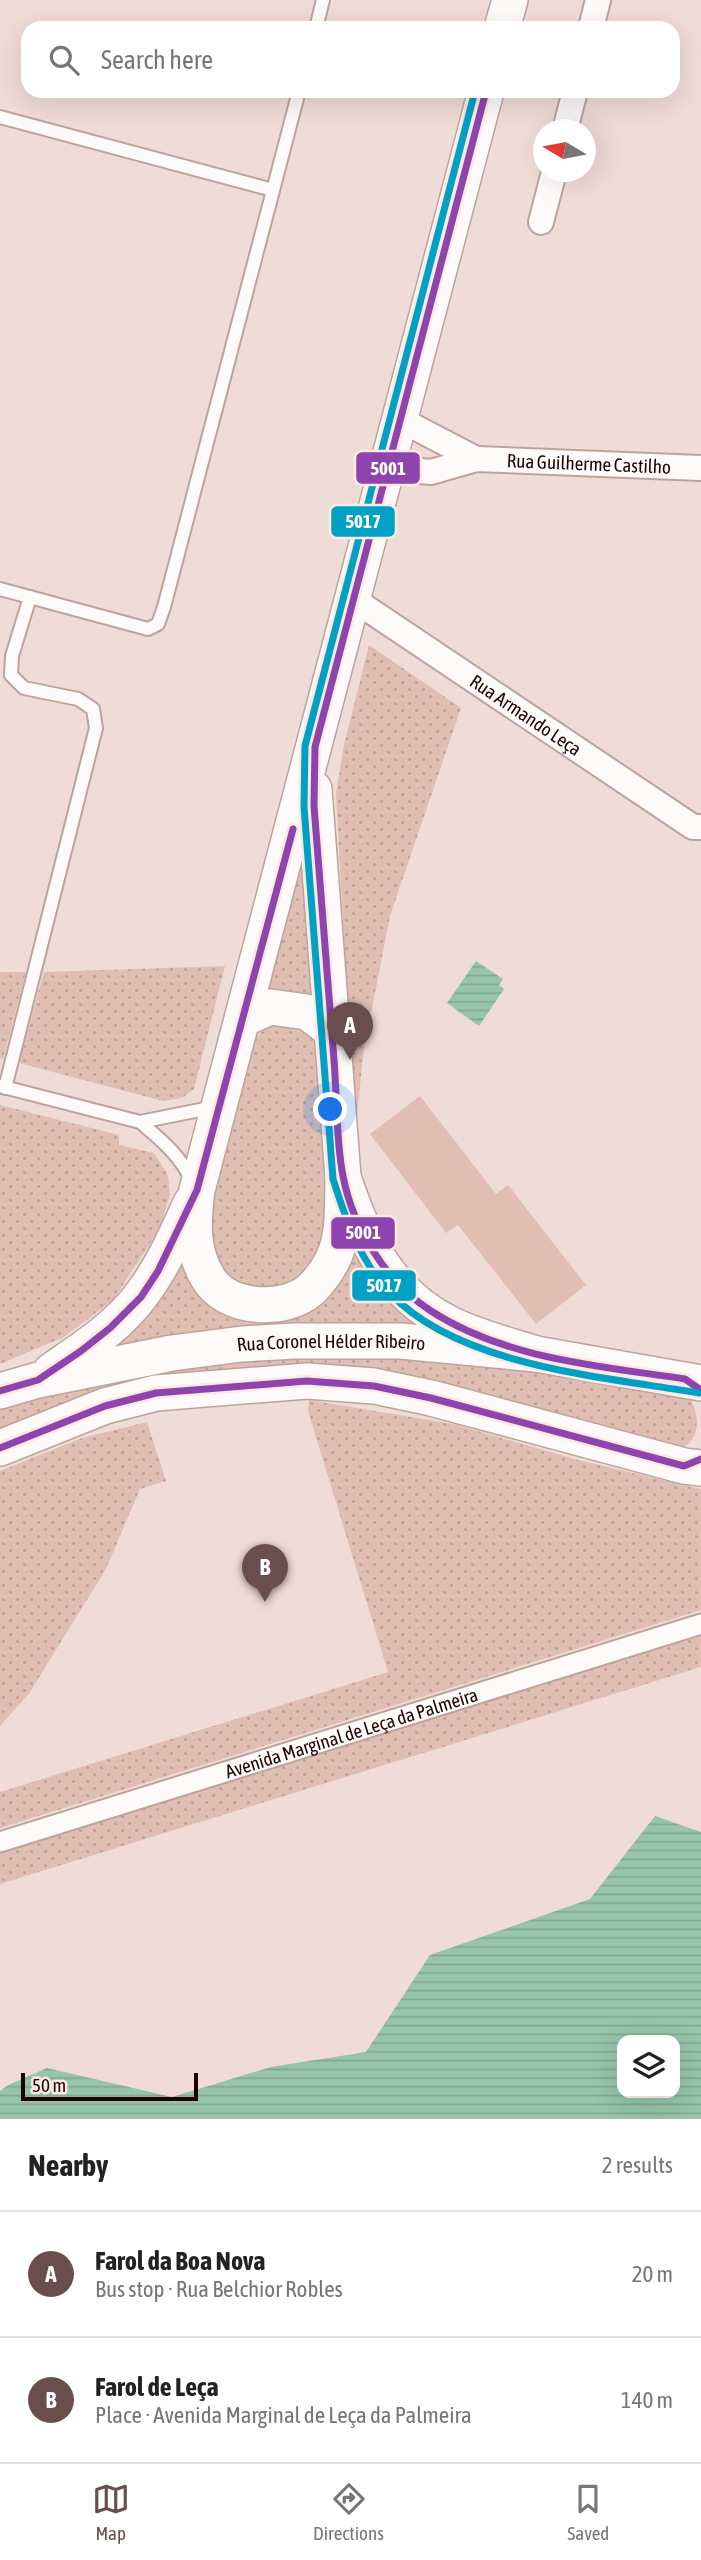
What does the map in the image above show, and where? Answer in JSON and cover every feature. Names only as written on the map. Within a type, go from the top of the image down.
[{"type":"main road","points":[[504,21],[510,0]]},
{"type":"main road","points":[[315,747],[314,806],[343,1177],[340,1232],[333,1260],[304,1294],[263,1304],[240,1302],[227,1296],[209,1281],[199,1259],[192,1229],[197,1190],[484,98]]},
{"type":"main road","points":[[243,1019],[270,1007],[307,1012],[331,1030]]},
{"type":"main road","points":[[343,1177],[370,1248],[397,1285],[450,1325],[536,1354]]},
{"type":"main road","points":[[38,1380],[110,1328],[141,1297],[158,1271],[197,1190]]},
{"type":"main road","name":"Rua Coronel Hélder Ribeiro","points":[[0,1391],[38,1380],[172,1353],[255,1343],[401,1341],[536,1354],[696,1384]]},
{"type":"main road","name":"Rua Coronel Hélder Ribeiro","points":[[0,1448],[105,1406],[156,1393],[307,1381],[374,1386],[430,1398],[696,1465]]},
{"type":"street","points":[[593,21],[598,0]]},
{"type":"street","points":[[568,119],[573,98]]},
{"type":"street","points":[[541,222],[551,182]]},
{"type":"street","name":"Rua Guilherme Castilho","points":[[401,420],[476,459]]},
{"type":"street","name":"Rua Guilherme Castilho","points":[[388,468],[431,472],[476,459],[701,468]]},
{"type":"street","name":"Rua Armando Leça","points":[[353,599],[693,827],[701,827]]},
{"type":"street","name":"Avenida Marginal de Leça da Palmeira","points":[[0,1842],[701,1624]]},
{"type":"lane","points":[[318,21],[323,0]]},
{"type":"lane","points":[[0,589],[123,624],[148,629],[158,624],[297,98]]},
{"type":"lane","points":[[0,117],[273,190]]},
{"type":"lane","points":[[30,597],[12,656],[11,675],[24,688],[78,699],[93,709],[96,728],[2,1087],[140,1122],[205,1109],[220,1099]]},
{"type":"lane","points":[[140,1122],[174,1151],[197,1190]]},
{"type":"shaded area","points":[[369,645],[461,708],[390,916],[363,1055],[355,1136],[336,794],[344,745]]},
{"type":"shaded area","points":[[306,845],[314,999],[289,993],[263,996]]},
{"type":"shaded area","points":[[476,961],[503,979],[499,985],[504,989],[479,1026],[447,1003]]},
{"type":"shaded area","points":[[225,966],[194,1089],[182,1098],[163,1101],[19,1063],[44,972]]},
{"type":"shaded area","points":[[0,972],[26,972],[3,1059],[0,1058]]},
{"type":"shaded area","points":[[275,1025],[301,1029],[314,1041],[317,1049],[330,1230],[320,1262],[300,1283],[273,1291],[237,1284],[217,1265],[206,1217],[252,1042],[261,1032]]},
{"type":"shaded area","points":[[420,1096],[496,1194],[508,1185],[586,1285],[536,1324],[458,1225],[446,1233],[370,1134]]},
{"type":"shaded area","points":[[0,1105],[119,1135],[119,1145],[154,1153],[168,1175],[170,1195],[159,1230],[113,1300],[64,1337],[0,1364]]},
{"type":"shaded area","points":[[352,1238],[439,1331],[95,1355],[183,1246],[270,1317]]},
{"type":"shaded area","points":[[286,1354],[388,1354],[505,1365],[689,1397],[696,1412],[695,1435],[677,1450],[394,1376],[0,1431],[0,1407],[160,1369]]},
{"type":"shaded area","points":[[309,1400],[453,1424],[578,1460],[701,1489],[701,1610],[0,1828],[0,1792],[388,1672],[308,1411]]},
{"type":"shaded area","points":[[147,1422],[166,1481],[140,1489],[106,1569],[28,1695],[0,1726],[0,1471],[82,1438]]},
{"type":"shaded area","points":[[701,1634],[701,1667],[0,1884],[0,1853]]},
{"type":"shaded area","points":[[655,1816],[701,1832],[701,2119],[0,2119],[0,2091],[47,2068],[172,2097],[271,2067],[366,2052],[430,1955],[590,1899]]},
{"type":"transit line","name":"5017","points":[[473,98],[305,746],[304,807],[333,1179],[349,1225],[370,1267],[390,1293],[419,1318],[454,1337],[493,1353],[534,1364],[577,1374],[699,1393]]},
{"type":"transit line","name":"5001","points":[[484,98],[315,747],[314,806],[343,1176],[355,1215],[374,1252],[400,1285],[431,1311],[460,1327],[521,1350],[587,1364],[685,1379],[701,1390]]},
{"type":"transit line","name":"5001","points":[[0,1391],[38,1380],[81,1351],[110,1328],[141,1297],[158,1271],[197,1190],[293,829]]},
{"type":"transit line","name":"5001","points":[[0,1448],[105,1406],[156,1393],[307,1381],[374,1386],[431,1398],[684,1466],[701,1459]]},
{"type":"place","name":"Farol da Boa Nova","points":[[350,1060]]},
{"type":"place","name":"Farol de Leça","points":[[265,1602]]}]
